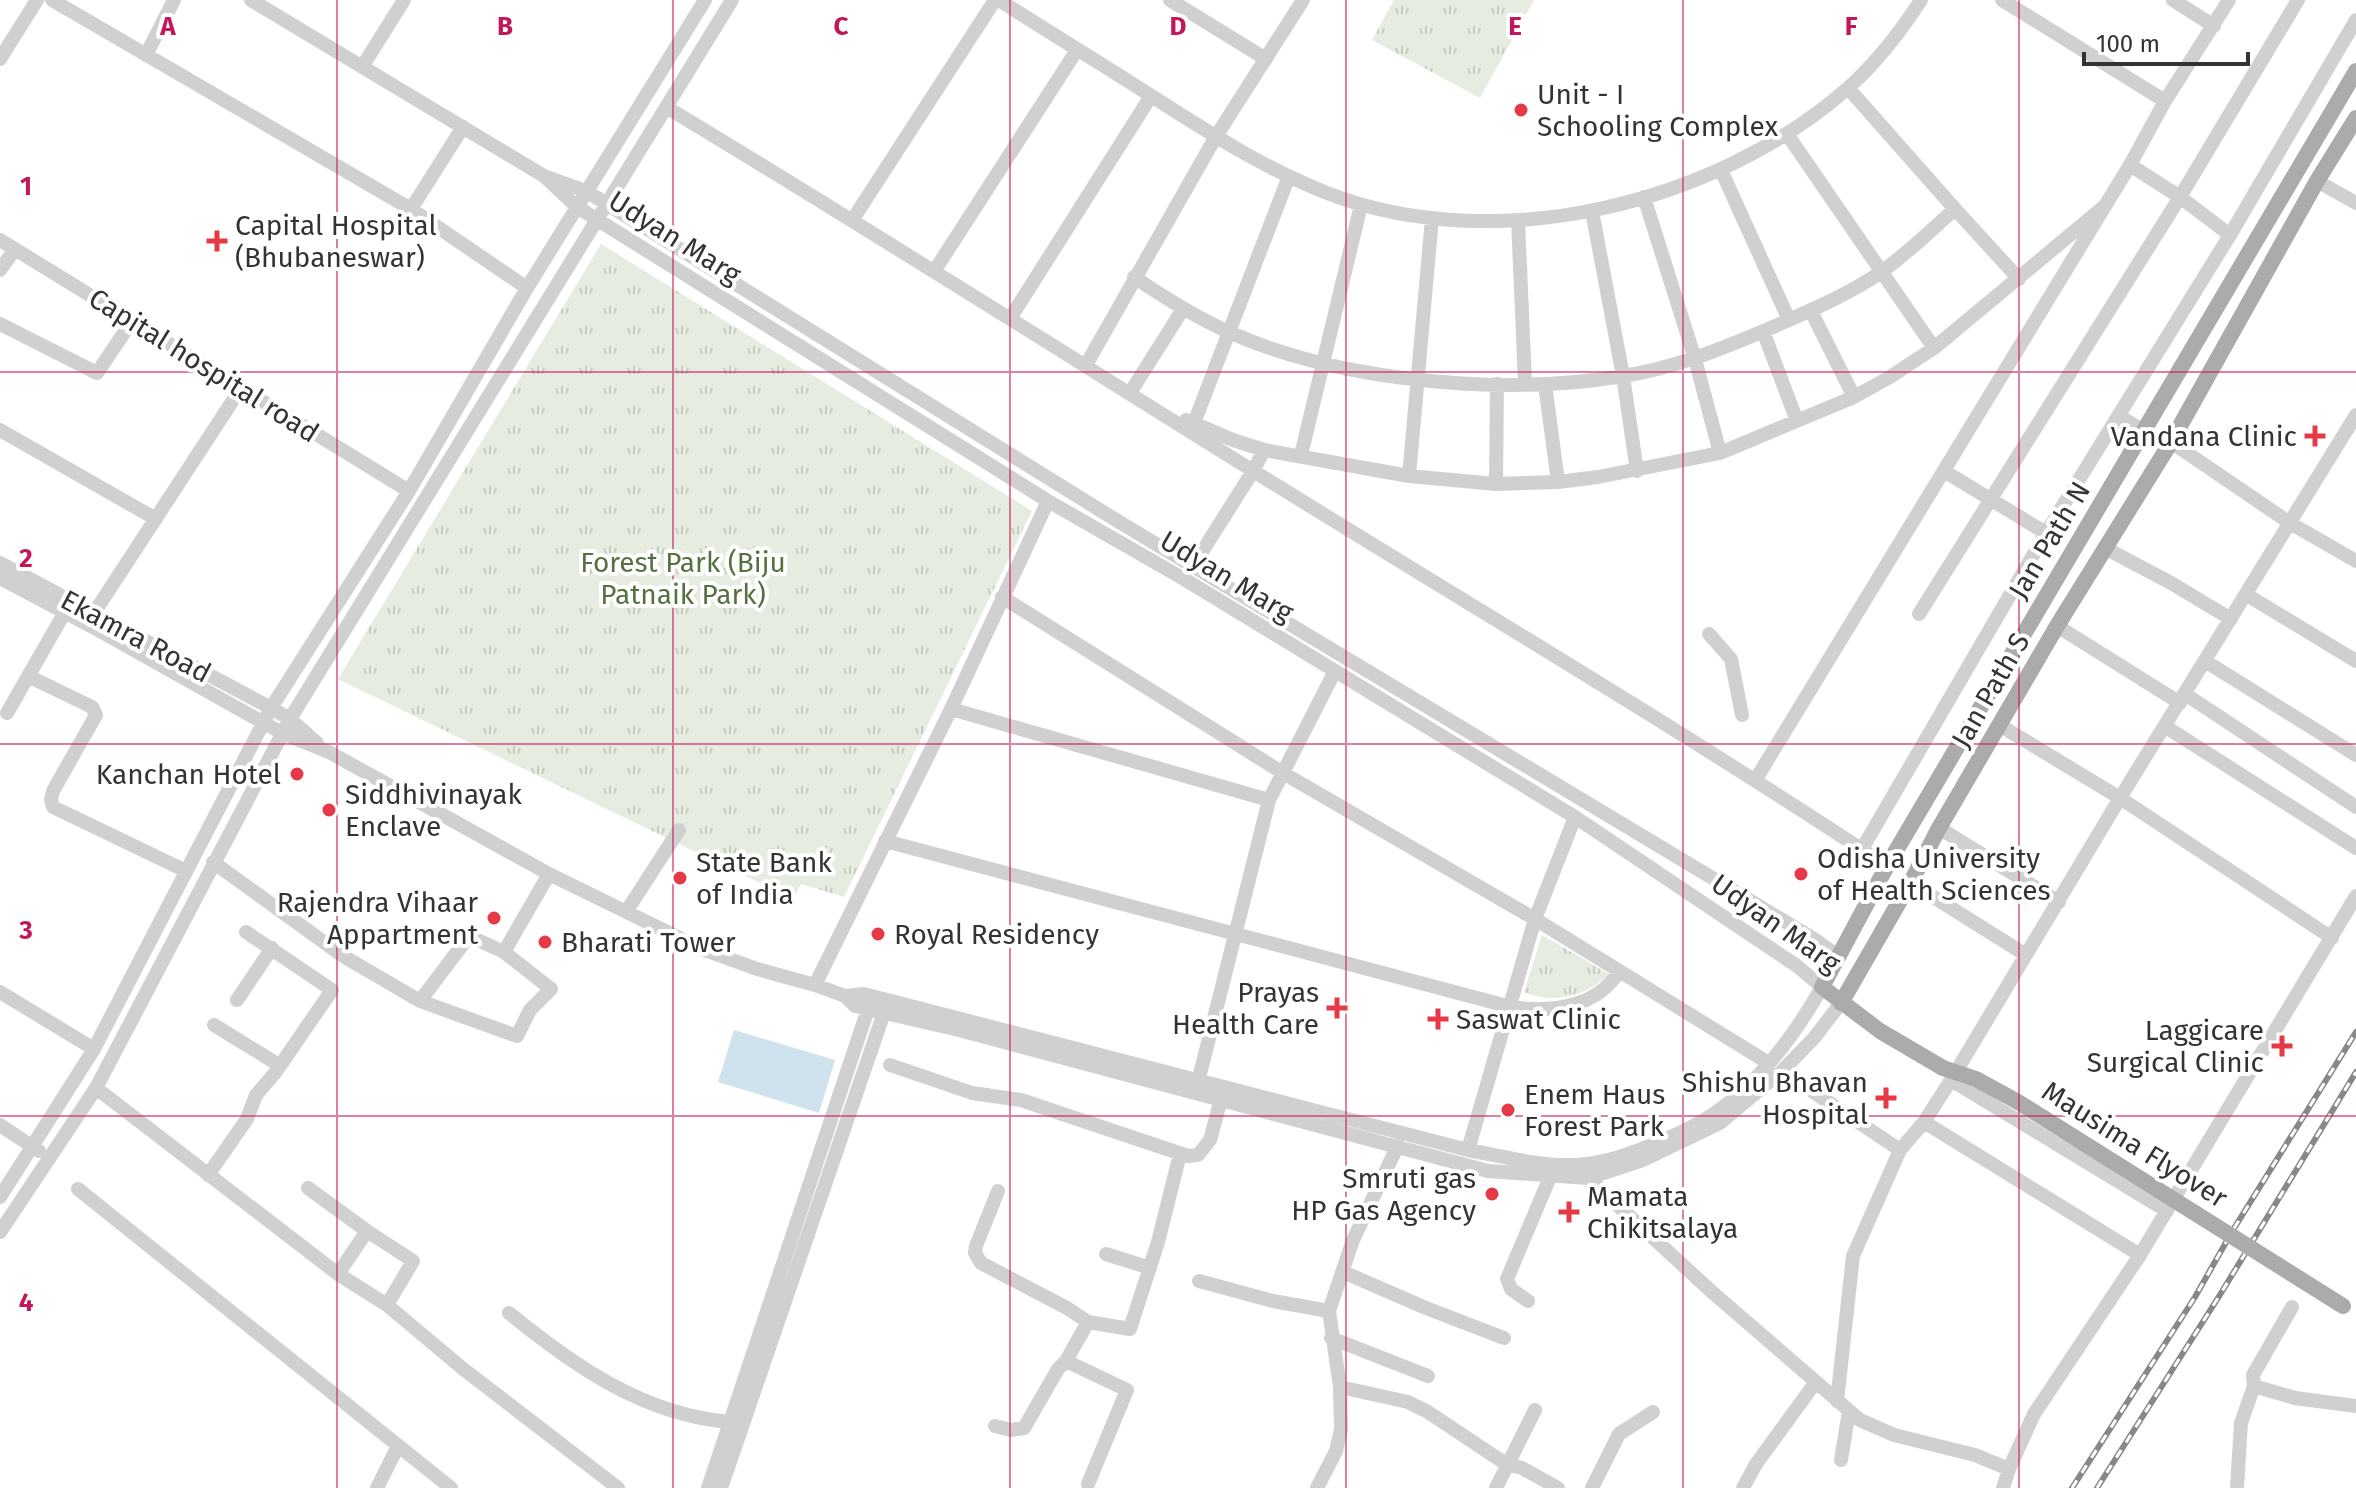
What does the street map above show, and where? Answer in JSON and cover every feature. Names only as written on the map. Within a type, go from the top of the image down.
[{"type":"main road","name":"Jan Path N","points":[[1822,987],[1887,866],[2356,71]]},
{"type":"main road","name":"Jan Path S","points":[[1841,1003],[1939,828],[2057,626],[2171,442],[2317,181],[2356,118]]},
{"type":"main road","name":"Udyan Marg","points":[[1839,957],[1860,970]]},
{"type":"main road","name":"Udyan Marg","points":[[1822,987],[1880,1031]]},
{"type":"main road","name":"Mausima Flyover","points":[[1880,1031],[1947,1074],[1976,1079],[2018,1102],[2350,1309]]},
{"type":"street","points":[[0,59],[37,0]]},
{"type":"street","points":[[52,0],[411,209],[527,288]]},
{"type":"street","points":[[146,55],[174,0]]},
{"type":"street","points":[[251,0],[544,176]]},
{"type":"street","points":[[362,67],[404,0]]},
{"type":"street","points":[[0,1197],[94,1049],[271,708],[409,491],[527,288],[705,0]]},
{"type":"street","points":[[0,1232],[96,1088],[290,719],[732,0]]},
{"type":"street","points":[[853,219],[997,0],[1215,138],[1326,193],[1361,205],[1432,218],[1518,220],[1592,211],[1644,197],[1721,170],[1787,134],[1848,88],[1903,27],[1921,0]]},
{"type":"street","points":[[1170,0],[1266,59]]},
{"type":"street","points":[[1086,365],[1215,138],[1303,0]]},
{"type":"street","points":[[2002,0],[2165,101]]},
{"type":"street","points":[[2173,0],[2214,26]]},
{"type":"street","points":[[1756,779],[2229,0]]},
{"type":"street","points":[[1919,614],[2180,197],[2298,0]]},
{"type":"street","points":[[1862,849],[2046,533],[2230,235],[2356,20]]},
{"type":"street","points":[[935,270],[1077,50]]},
{"type":"street","points":[[1848,88],[2019,279]]},
{"type":"street","points":[[1011,317],[1151,96]]},
{"type":"street","points":[[666,107],[853,219],[1253,471],[1756,779],[1887,866]]},
{"type":"street","points":[[411,209],[463,127]]},
{"type":"street","points":[[1787,134],[1934,348]]},
{"type":"street","points":[[2130,165],[2180,197],[2230,235]]},
{"type":"street","points":[[1721,170],[1789,320]]},
{"type":"street","name":"Udyan Marg","points":[[544,176],[586,191],[1193,566],[1814,939],[1839,957]]},
{"type":"street","name":"Udyan Marg","points":[[544,176],[577,207],[1048,501],[1575,817],[1797,966],[1822,987]]},
{"type":"street","points":[[1194,423],[1289,176]]},
{"type":"street","points":[[2317,181],[2356,203]]},
{"type":"street","points":[[1644,197],[1695,359],[1720,453]]},
{"type":"street","points":[[1301,455],[1361,205]]},
{"type":"street","points":[[1160,411],[1264,450],[1409,476],[1496,484],[1558,482],[1637,471],[1720,453],[1854,397],[1890,377],[1934,348],[2106,205]]},
{"type":"street","points":[[1134,277],[1183,309],[1231,333],[1324,365],[1418,379],[1545,384],[1623,376],[1695,359],[1811,311],[1880,273],[1955,209]]},
{"type":"street","points":[[1592,211],[1623,376],[1637,471]]},
{"type":"street","points":[[1409,476],[1432,218]]},
{"type":"street","points":[[1518,220],[1525,383]]},
{"type":"street","name":"Capital hospital road","points":[[0,240],[409,491]]},
{"type":"street","points":[[0,270],[15,249]]},
{"type":"street","points":[[1130,393],[1183,309]]},
{"type":"street","points":[[1811,311],[1854,397]]},
{"type":"street","points":[[0,324],[97,373],[132,321]]},
{"type":"street","points":[[1763,331],[1797,421]]},
{"type":"street","points":[[1496,484],[1497,384]]},
{"type":"street","points":[[1545,384],[1558,482]]},
{"type":"street","points":[[94,613],[241,388]]},
{"type":"street","points":[[1841,1460],[1853,1256],[1900,1150],[1924,1122],[1947,1074],[2059,902],[2290,523],[2351,437],[2356,415]]},
{"type":"street","points":[[2119,416],[2144,431]]},
{"type":"street","points":[[0,430],[156,519]]},
{"type":"street","points":[[2171,442],[2290,523],[2356,561]]},
{"type":"street","points":[[1193,566],[1264,450]]},
{"type":"street","points":[[1008,476],[1018,459]]},
{"type":"street","points":[[1944,471],[2046,533]]},
{"type":"street","points":[[815,985],[951,709],[1048,501]]},
{"type":"street","points":[[2105,548],[2231,619]]},
{"type":"street","name":"Ekamra Road","points":[[0,563],[271,708],[290,719],[327,751]]},
{"type":"street","name":"Ekamra Road","points":[[0,578],[263,723],[327,751]]},
{"type":"street","points":[[2247,595],[2356,661]]},
{"type":"street","points":[[1002,597],[1283,773],[1535,919],[1767,1062]]},
{"type":"street","points":[[7,713],[65,612]]},
{"type":"street","points":[[2057,626],[2356,807]]},
{"type":"street","points":[[1709,634],[1731,659],[1742,715]]},
{"type":"street","points":[[2205,661],[2356,755]]},
{"type":"street","points":[[1198,1082],[1269,800],[1335,671]]},
{"type":"street","points":[[28,676],[92,707],[96,715],[51,796],[53,807],[186,871]]},
{"type":"street","points":[[951,709],[1269,800]]},
{"type":"street","points":[[2001,726],[2120,798],[2332,938]]},
{"type":"street","points":[[2166,727],[2356,848]]},
{"type":"street","points":[[327,751],[549,874],[702,949],[757,969],[845,996],[864,994],[870,1002],[1549,1171]]},
{"type":"street","points":[[1468,1150],[1535,919],[1575,817]]},
{"type":"street","points":[[1939,828],[2059,902]]},
{"type":"street","points":[[626,912],[679,830]]},
{"type":"street","points":[[885,841],[1511,1007],[1552,1009],[1577,1004],[1601,994],[1619,971]]},
{"type":"street","points":[[213,862],[343,956],[420,1001],[517,1036],[530,1010],[551,989],[504,952],[469,936],[420,1001]]},
{"type":"street","points":[[504,952],[549,874]]},
{"type":"street","points":[[1913,878],[1924,891],[2026,955]]},
{"type":"street","points":[[2003,1488],[2034,1414],[2140,1255],[2356,896]]},
{"type":"street","points":[[208,1175],[247,1119],[256,1095],[332,990],[246,932]]},
{"type":"street","points":[[237,1000],[272,948]]},
{"type":"street","name":"Jan Path N","points":[[1549,1171],[1602,1162],[1664,1140],[1715,1113],[1741,1091],[1791,1036],[1822,987]]},
{"type":"street","points":[[0,992],[94,1049]]},
{"type":"street","points":[[801,1233],[870,1002]]},
{"type":"street","name":"Jan Path S","points":[[1549,1171],[1588,1178],[1643,1160],[1720,1123],[1782,1071],[1814,1038],[1841,1003]]},
{"type":"street","points":[[886,1006],[1488,1171],[1549,1171]]},
{"type":"street","points":[[708,1488],[886,1006]]},
{"type":"street","points":[[214,1025],[279,1065]]},
{"type":"street","points":[[890,1065],[972,1093],[1021,1100],[1180,1154],[1198,1155],[1202,1151],[1210,1140],[1221,1099]]},
{"type":"street","points":[[1782,1071],[1900,1150]]},
{"type":"street","points":[[1947,1074],[2167,1211]]},
{"type":"street","points":[[96,1088],[338,1274],[387,1305],[462,1368],[618,1488]]},
{"type":"street","points":[[1924,1122],[2140,1255]]},
{"type":"street","points":[[0,1125],[50,1158]]},
{"type":"street","points":[[1317,1488],[1336,1451],[1341,1429],[1340,1387],[1329,1311],[1353,1240],[1398,1145]]},
{"type":"street","points":[[998,1191],[976,1246],[976,1259],[1088,1322],[1130,1329],[1150,1268],[1180,1154]]},
{"type":"street","points":[[1528,1301],[1511,1289],[1507,1279],[1549,1171]]},
{"type":"street","points":[[1588,1178],[1860,1420],[1894,1435],[1975,1455],[2009,1469]]},
{"type":"street","points":[[308,1188],[413,1261],[387,1305]]},
{"type":"street","points":[[78,1189],[451,1488]]},
{"type":"street","points":[[338,1274],[367,1231]]},
{"type":"street","points":[[1106,1254],[1150,1268]]},
{"type":"street","points":[[721,1488],[788,1270]]},
{"type":"street","points":[[1343,1272],[1504,1338]]},
{"type":"street","points":[[1199,1281],[1273,1301],[1329,1311]]},
{"type":"street","points":[[2237,1488],[2241,1423],[2254,1386],[2253,1375],[2292,1307]]},
{"type":"street","points":[[509,1313],[592,1375],[638,1400],[699,1420],[730,1422]]},
{"type":"street","points":[[995,1426],[1018,1430],[1024,1428],[1088,1322]]},
{"type":"street","points":[[1331,1338],[1428,1376]]},
{"type":"street","points":[[1066,1361],[1127,1390],[1088,1484]]},
{"type":"street","points":[[1743,1488],[1756,1464],[1815,1383]]},
{"type":"street","points":[[2254,1386],[2295,1398],[2356,1406]]},
{"type":"street","points":[[1340,1387],[1408,1402],[1506,1464],[1522,1468],[1558,1488]]},
{"type":"street","points":[[1496,1488],[1535,1410]]},
{"type":"street","points":[[1592,1488],[1619,1434],[1653,1412]]},
{"type":"street","points":[[377,1488],[398,1446]]},
{"type":"green space","points":[[1394,0],[1534,0],[1480,98],[1372,40]]},
{"type":"green space","name":"Forest Park (Biju Patnaik Park)","points":[[601,244],[1032,511],[844,897],[801,884],[793,899],[338,679]]},
{"type":"green space","points":[[1542,935],[1609,974],[1591,988],[1569,996],[1546,998],[1524,992]]},
{"type":"water","points":[[734,1030],[835,1060],[819,1113],[718,1082]]},
{"type":"railway","points":[[2072,1488],[2195,1297],[2356,1032]]},
{"type":"railway","points":[[2097,1488],[2356,1072]]},
{"type":"place","name":"Unit - I Schooling Complex","points":[[1521,110]]},
{"type":"place","name":"Capital Hospital (Bhubaneswar)","points":[[217,241]]},
{"type":"place","name":"Vandana Clinic","points":[[2315,436]]},
{"type":"place","name":"Kanchan Hotel","points":[[297,774]]},
{"type":"place","name":"Siddhivinayak Enclave","points":[[329,810]]},
{"type":"place","name":"Odisha University of Health Sciences","points":[[1801,874]]},
{"type":"place","name":"State Bank of India","points":[[680,878]]},
{"type":"place","name":"Rajendra Vihaar Appartment","points":[[494,918]]},
{"type":"place","name":"Royal Residency","points":[[878,934]]},
{"type":"place","name":"Bharati Tower","points":[[545,942]]},
{"type":"place","name":"Prayas Health Care","points":[[1337,1008]]},
{"type":"place","name":"Saswat Clinic","points":[[1438,1019]]},
{"type":"place","name":"Laggicare Surgical Clinic","points":[[2282,1046]]},
{"type":"place","name":"Shishu Bhavan Hospital","points":[[1886,1098]]},
{"type":"place","name":"Enem Haus Forest Park","points":[[1508,1110]]},
{"type":"place","name":"Smruti gas HP Gas Agency","points":[[1492,1194]]},
{"type":"place","name":"Mamata Chikitsalaya","points":[[1569,1212]]}]
